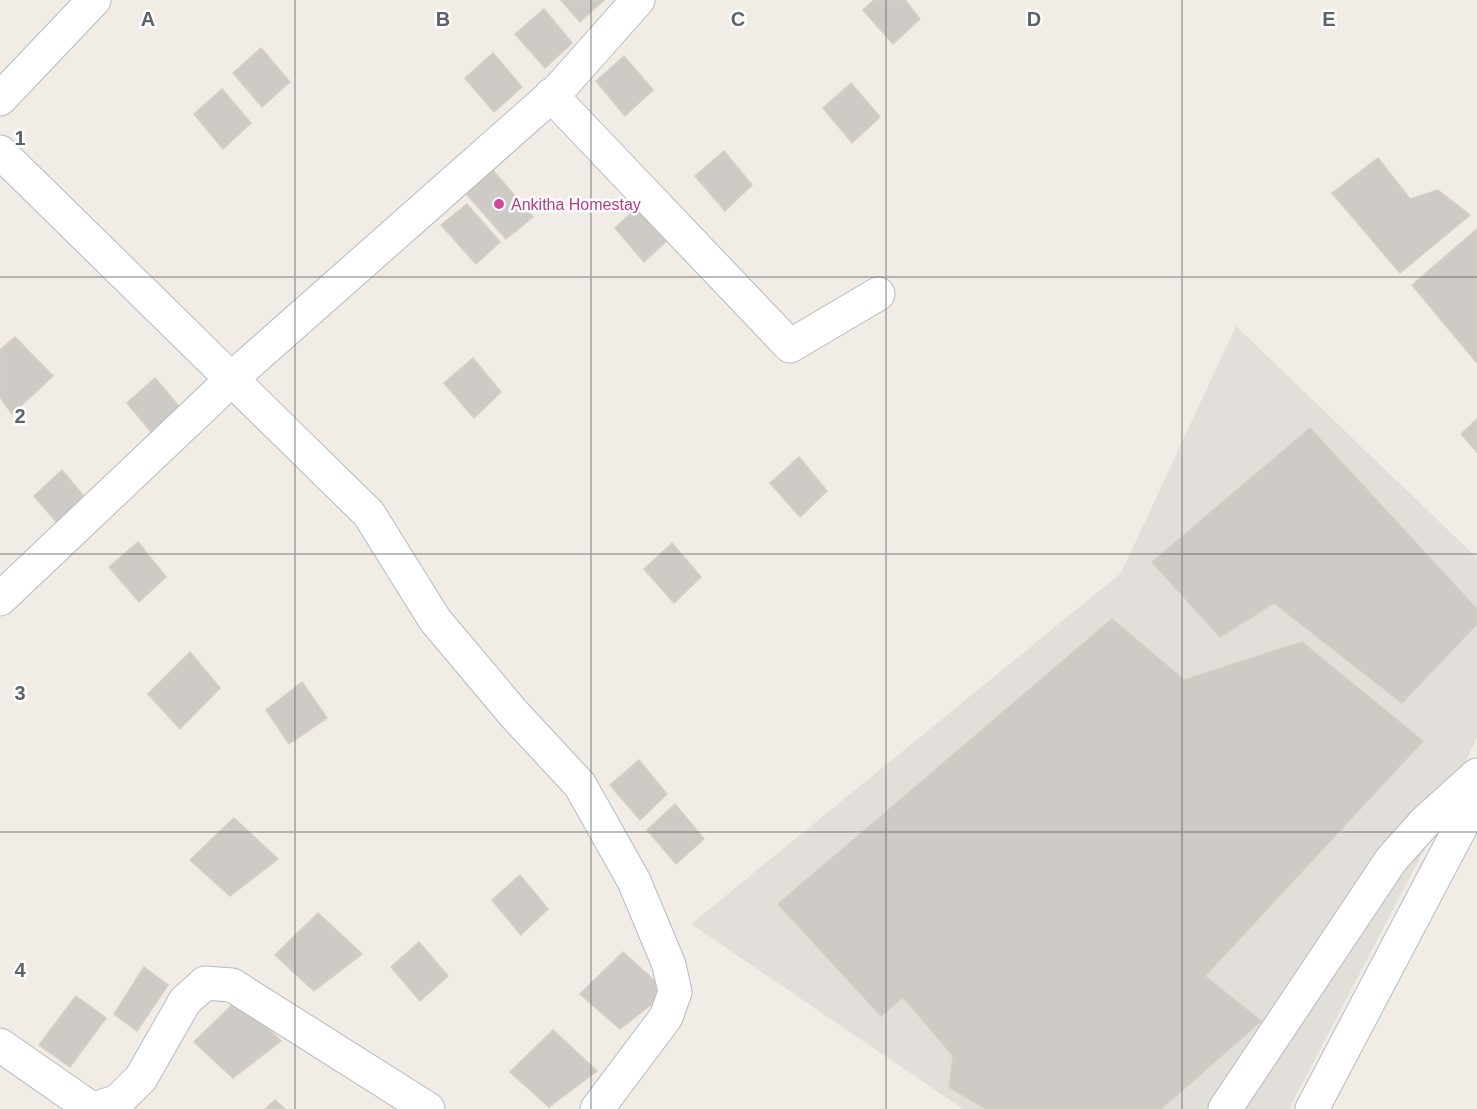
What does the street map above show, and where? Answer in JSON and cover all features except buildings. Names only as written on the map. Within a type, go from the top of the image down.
[{"type":"street","points":[[0,99],[94,0]]},
{"type":"street","points":[[1,597],[232,380],[551,95],[638,0]]},
{"type":"street","points":[[551,95],[790,346],[878,294]]},
{"type":"street","points":[[0,152],[369,514],[435,620],[514,714],[580,785],[634,881],[669,965],[675,992],[666,1017],[597,1109]]},
{"type":"street","points":[[1225,1109],[1392,860],[1424,823],[1477,775]]},
{"type":"street","points":[[1312,1109],[1477,796]]},
{"type":"street","points":[[0,1045],[93,1109],[118,1101],[141,1078],[185,1001],[205,983],[232,985],[428,1109]]},
{"type":"shaded area","points":[[1236,326],[1477,558],[1477,737],[1433,833],[1289,1109],[963,1109],[691,924],[1121,573]]},
{"type":"place","name":"Ankitha Homestay","points":[[499,204]]}]
